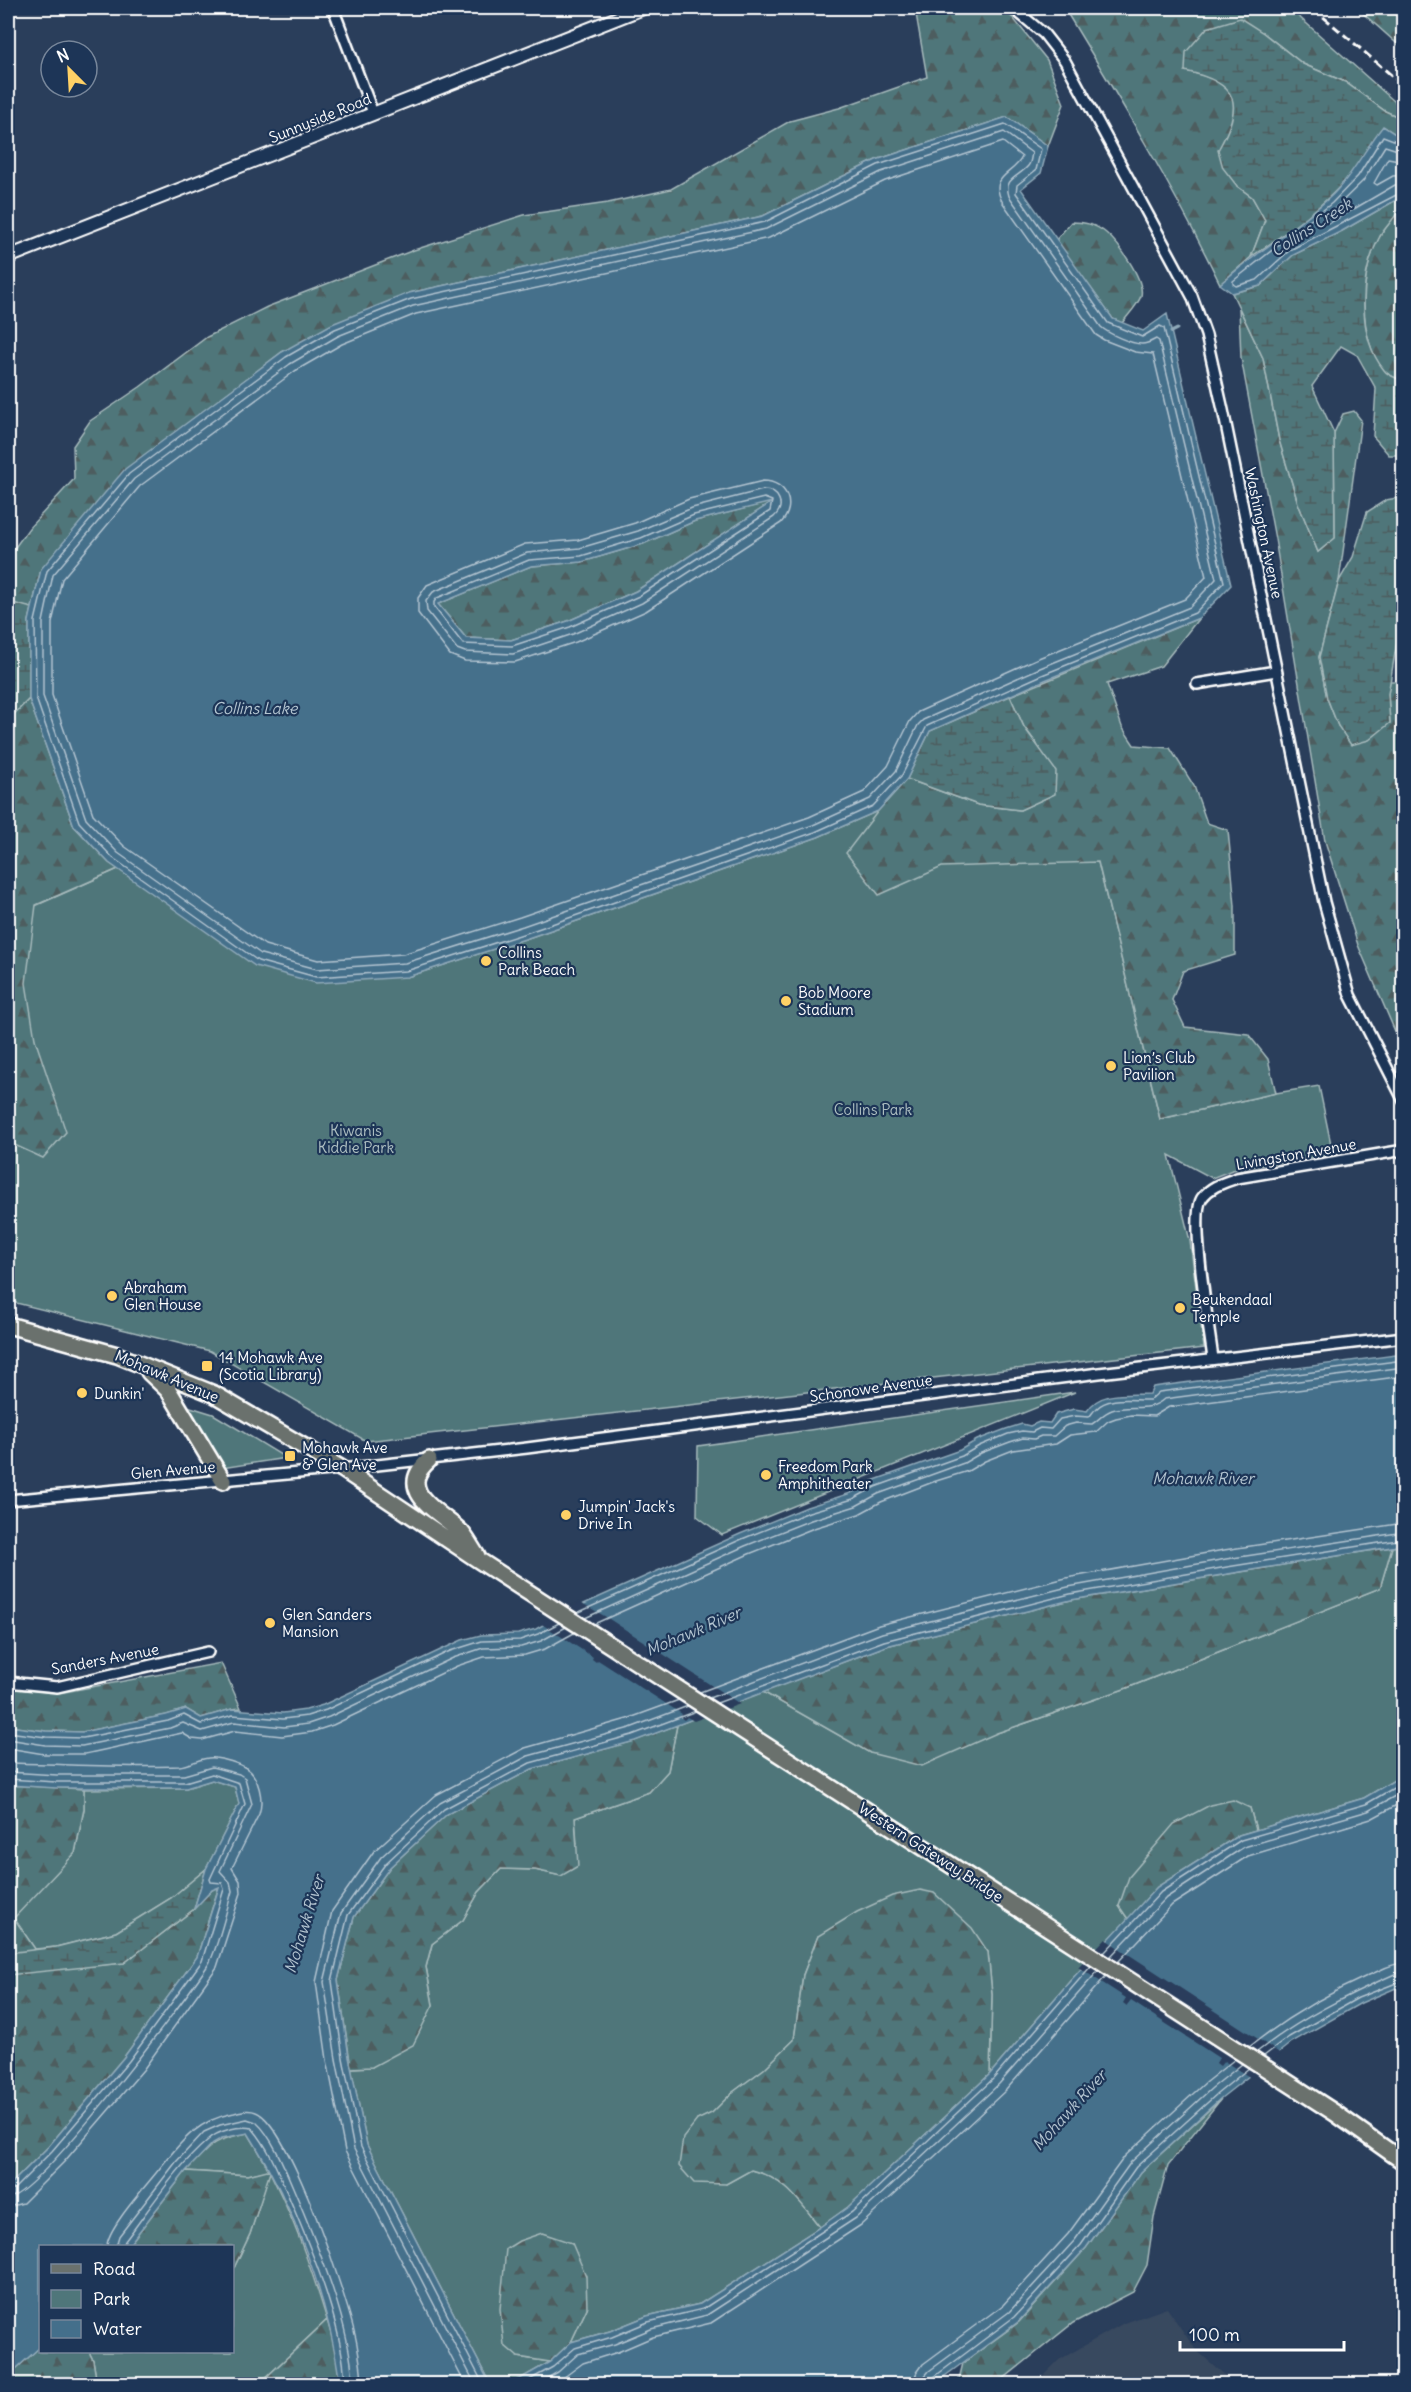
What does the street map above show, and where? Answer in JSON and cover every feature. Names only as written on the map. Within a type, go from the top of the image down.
[{"type":"main road","name":"Mohawk Avenue","points":[[8,1325],[117,1355],[214,1394],[342,1469],[527,1590]]},
{"type":"main road","points":[[143,1365],[168,1391],[223,1481]]},
{"type":"main road","points":[[429,1460],[421,1467],[417,1476],[417,1489],[435,1513],[461,1533],[480,1561]]},
{"type":"main road","name":"Western Gateway Bridge","points":[[527,1590],[1335,2113],[1404,2162]]},
{"type":"street","points":[[333,8],[373,113]]},
{"type":"street","name":"Sunnyside Road","points":[[8,257],[643,8]]},
{"type":"street","name":"Washington Avenue","points":[[1013,8],[1044,34],[1065,61],[1199,315],[1223,410],[1324,902],[1350,995],[1404,1101]]},
{"type":"street","points":[[1197,684],[1276,671]]},
{"type":"street","name":"Livingston Avenue","points":[[1213,1359],[1200,1258],[1197,1215],[1200,1200],[1212,1187],[1237,1178],[1404,1150]]},
{"type":"street","name":"Schonowe Avenue","points":[[342,1469],[1404,1337]]},
{"type":"street","name":"Glen Avenue","points":[[8,1500],[342,1469]]},
{"type":"street","name":"Sanders Avenue","points":[[8,1683],[57,1687],[208,1652]]},
{"type":"shaded area","points":[[1167,2308],[1195,2349],[1235,2384],[1035,2384],[1059,2360],[1122,2324]]},
{"type":"green space","points":[[915,8],[1000,8],[1013,18],[1047,60],[1064,104],[1048,146],[1007,117],[876,160],[763,216],[409,293],[282,352],[221,398],[41,569],[32,608],[8,604],[8,557],[29,528],[74,479],[73,446],[90,421],[207,337],[267,307],[414,250],[524,215],[608,203],[671,189],[790,121],[839,108],[927,77]]},
{"type":"green space","points":[[1064,8],[1289,8],[1403,109],[1403,119],[1385,111],[1345,82],[1303,64],[1262,32],[1185,71],[1215,80],[1229,91],[1234,109],[1227,139],[1237,186],[1252,197],[1265,220],[1251,257],[1220,284],[1165,178]]},
{"type":"green space","points":[[1357,8],[1403,8],[1403,49]]},
{"type":"green space","points":[[1240,18],[1303,64],[1345,82],[1385,111],[1403,119],[1403,139],[1384,127],[1352,173],[1329,197],[1251,257],[1265,220],[1252,197],[1237,186],[1223,168],[1218,150],[1232,120],[1232,98],[1217,82],[1185,71],[1186,52],[1207,28]]},
{"type":"green space","points":[[1403,196],[1400,208],[1382,233],[1372,253],[1365,287],[1364,306],[1365,323],[1375,356],[1386,372],[1403,381],[1403,455],[1389,455],[1373,436],[1376,389],[1357,355],[1341,346],[1312,386],[1334,433],[1335,538],[1318,552],[1298,503],[1279,440],[1263,358],[1232,293],[1260,286],[1293,255],[1342,231]]},
{"type":"green space","points":[[1403,204],[1403,381],[1385,372],[1375,356],[1365,323],[1364,305],[1372,253],[1379,238]]},
{"type":"green space","points":[[1071,222],[1089,224],[1106,233],[1135,271],[1141,296],[1122,323],[1113,319],[1056,240]]},
{"type":"green space","points":[[1239,308],[1263,358],[1279,440],[1298,503],[1318,552],[1335,538],[1334,433],[1343,414],[1354,411],[1361,420],[1339,581],[1319,657],[1327,698],[1338,726],[1390,723],[1388,694],[1390,681],[1403,681],[1403,1050],[1358,945],[1325,841],[1275,539],[1241,358]]},
{"type":"green space","points":[[1403,497],[1403,607],[1388,694],[1390,723],[1369,740],[1351,745],[1338,726],[1327,698],[1319,657],[1339,581],[1353,557],[1367,512],[1386,500]]},
{"type":"green space","points":[[774,501],[636,591],[568,621],[511,640],[466,638],[438,604],[531,566],[582,562],[643,544],[695,521]]},
{"type":"green space","points":[[13,603],[32,608],[29,621],[29,699],[8,720],[8,604]]},
{"type":"green space","points":[[1199,618],[1161,666],[1107,684],[1122,727],[1134,745],[1170,748],[1194,786],[1207,823],[1228,830],[1235,906],[1235,955],[1183,971],[1172,1000],[1185,1027],[1248,1034],[1268,1059],[1276,1093],[1160,1119],[1098,862],[942,867],[879,895],[846,853],[878,811],[907,779],[978,805],[1020,810],[1054,794],[1037,744],[1024,727],[1010,696]]},
{"type":"green space","points":[[1010,696],[1024,727],[1056,771],[1055,794],[1020,810],[978,805],[907,779],[930,731]]},
{"type":"green space","points":[[29,699],[74,826],[109,863],[118,869],[36,905],[26,983],[35,1039],[66,1132],[43,1158],[8,1142],[8,720]]},
{"type":"green space","name":"Collins Park","points":[[878,811],[1098,862],[1160,1119],[1276,1093],[1319,1086],[1333,1154],[1232,1170],[1212,1178],[1169,1155],[1190,1241],[1204,1348],[366,1441],[210,1351],[8,1301],[8,918],[118,869],[186,916],[407,977],[528,938],[818,837]]},
{"type":"green space","points":[[1075,1392],[722,1535],[697,1516],[698,1446]]},
{"type":"green space","points":[[184,1405],[213,1414],[286,1458],[222,1468]]},
{"type":"green space","points":[[1403,1545],[1403,1775],[1364,1798],[1256,1830],[1250,1808],[1119,1906],[1128,1919],[1070,1981],[990,2074],[992,1994],[988,1952],[818,1936],[803,1975],[794,2040],[712,2113],[697,2120],[726,2184],[751,2170],[763,2174],[790,2192],[820,2227],[700,2304],[647,2316],[610,2331],[571,2342],[587,2308],[518,2357],[550,2362],[520,2379],[490,2384],[367,2145],[351,2068],[372,2067],[433,2005],[426,1967],[432,1944],[463,1920],[479,1892],[501,1869],[535,1870],[561,1876],[577,1844],[575,1818],[649,1792],[668,1771],[677,1725],[763,1692],[870,1753],[997,1733],[1127,1688],[1380,1588],[1392,1547]]},
{"type":"green space","points":[[1392,1547],[1380,1588],[1127,1688],[997,1733],[922,1766],[870,1753],[763,1692],[886,1646],[1071,1600]]},
{"type":"green space","points":[[221,1663],[241,1708],[201,1718],[186,1709],[82,1732],[46,1731],[8,1726],[8,1688],[59,1693]]},
{"type":"green space","points":[[677,1725],[668,1771],[649,1792],[575,1818],[578,1866],[561,1876],[535,1870],[501,1869],[479,1892],[463,1920],[432,1944],[426,1967],[433,2005],[413,2045],[372,2067],[351,2068],[338,1980],[354,1917],[390,1867],[447,1814],[532,1769],[634,1741]]},
{"type":"green space","points":[[212,1780],[235,1787],[239,1804],[206,1869],[171,1898],[116,1932],[56,1947],[35,1949],[13,1918],[75,1853],[84,1809],[84,1789],[186,1788]]},
{"type":"green space","points":[[8,1785],[84,1789],[84,1809],[75,1853],[14,1918],[35,1949],[55,1969],[124,1963],[194,1909],[219,1886],[197,1957],[124,2057],[48,2147],[8,2187]]},
{"type":"green space","points":[[1233,1800],[1250,1808],[1256,1830],[1239,1835],[1157,1887],[1128,1919],[1119,1906],[1129,1877],[1174,1824],[1210,1805]]},
{"type":"green space","points":[[206,1869],[194,1909],[124,1963],[8,1975],[8,1953],[56,1947],[116,1932],[171,1898]]},
{"type":"green space","points":[[920,1890],[934,1893],[972,1928],[988,1952],[992,1994],[990,2074],[848,2207],[820,2227],[790,2192],[763,2174],[751,2170],[726,2184],[694,2183],[679,2166],[683,2138],[697,2120],[712,2113],[794,2040],[803,1975],[818,1936],[857,1912],[892,1896]]},
{"type":"green space","points":[[1221,2099],[1168,2165],[1154,2217],[1147,2265],[1133,2292],[1073,2323],[997,2384],[958,2384],[963,2363],[1019,2322],[1086,2248],[1141,2172]]},
{"type":"green space","points":[[248,2133],[269,2170],[248,2175],[186,2171],[212,2145],[226,2138]]},
{"type":"green space","points":[[271,2169],[250,2234],[234,2268],[234,2245],[129,2245],[186,2171],[248,2175]]},
{"type":"green space","points":[[270,2171],[303,2247],[327,2320],[259,2384],[97,2384],[90,2353],[234,2353],[234,2268],[250,2234]]},
{"type":"green space","points":[[542,2233],[572,2243],[586,2276],[587,2308],[571,2342],[550,2362],[518,2357],[504,2345],[500,2309],[506,2249],[519,2241]]},
{"type":"green space","points":[[327,2320],[335,2347],[340,2384],[259,2384]]},
{"type":"green space","points":[[39,2348],[39,2353],[90,2353],[97,2384],[8,2384],[8,2376]]},
{"type":"water","name":"Collins Lake","points":[[1007,117],[1048,146],[1041,173],[1021,189],[1113,319],[1143,331],[1167,314],[1231,585],[1199,618],[1045,680],[930,731],[907,779],[878,811],[818,837],[528,938],[407,977],[316,983],[255,966],[109,863],[74,826],[29,699],[29,621],[41,569],[125,469],[282,352],[332,324],[409,293],[763,216],[876,160]],"holes":[[[772,502],[636,591],[568,621],[511,640],[466,638],[438,604],[531,566],[582,562],[643,544],[695,521]]]},
{"type":"water","name":"Collins Creek","points":[[1383,126],[1403,139],[1403,196],[1342,231],[1293,255],[1260,286],[1232,293],[1220,284],[1328,199],[1350,173]]},
{"type":"water","name":"Mohawk River","points":[[1403,1354],[1403,1545],[1071,1600],[886,1646],[635,1741],[532,1769],[447,1814],[390,1867],[354,1917],[338,1980],[349,2057],[367,2145],[490,2384],[340,2384],[327,2319],[307,2254],[281,2192],[248,2133],[222,2138],[213,2143],[186,2171],[129,2245],[39,2245],[39,2348],[8,2376],[8,2187],[48,2147],[124,2057],[197,1957],[219,1887],[212,1890],[194,1909],[206,1869],[239,1804],[235,1787],[212,1780],[186,1788],[56,1788],[8,1785],[8,1726],[46,1731],[82,1732],[186,1709],[201,1718],[232,1709],[283,1713],[323,1705],[462,1640],[481,1635],[518,1634],[536,1629],[566,1612],[740,1534],[807,1507],[851,1493],[872,1481],[960,1450],[977,1440],[1022,1424],[1030,1426],[1039,1422],[1050,1423],[1056,1414],[1074,1409],[1087,1411],[1093,1404],[1107,1397],[1124,1394],[1150,1394],[1153,1387]]},
{"type":"water","name":"Mohawk River","points":[[1403,1775],[1403,1985],[1361,2003],[1292,2042],[1221,2098],[1141,2172],[1086,2248],[1018,2322],[934,2384],[495,2384],[520,2379],[550,2362],[571,2342],[610,2331],[647,2316],[700,2304],[820,2227],[848,2207],[990,2074],[1070,1981],[1157,1887],[1239,1835],[1364,1798]]},
{"type":"pier","points":[[580,1602],[740,1704],[694,1721],[687,1717],[684,1720],[680,1717],[682,1714],[598,1660],[596,1662],[592,1659],[593,1657],[540,1623]]},
{"type":"pier","points":[[1105,1939],[1281,2054],[1251,2078],[1224,2061],[1220,2066],[1216,2063],[1219,2058],[1131,2001],[1127,2006],[1123,2003],[1126,1998],[1078,1967]]},
{"type":"waterway","name":"Collins Creek","points":[[1171,332],[1177,329]]},
{"type":"railway","points":[[1313,8],[1404,86]]},
{"type":"place","name":"Collins Park Beach","points":[[486,961]]},
{"type":"place","name":"Bob Moore Stadium","points":[[786,1001]]},
{"type":"place","name":"Lion’s Club Pavilion","points":[[1111,1066]]},
{"type":"place","name":"Abraham Glen House","points":[[112,1296]]},
{"type":"place","name":"Beukendaal Temple","points":[[1180,1308]]},
{"type":"place","name":"14 Mohawk Ave (Scotia Library)","points":[[207,1366]]},
{"type":"place","name":"Dunkin'","points":[[82,1393]]},
{"type":"place","name":"Mohawk Ave & Glen Ave","points":[[290,1456]]},
{"type":"place","name":"Freedom Park Amphitheater","points":[[766,1475]]},
{"type":"place","name":"Jumpin' Jack's Drive In","points":[[566,1515]]},
{"type":"place","name":"Glen Sanders Mansion","points":[[270,1623]]},
{"type":"park label","name":"Kiwanis Kiddie Park","points":[[356,1138]]}]
